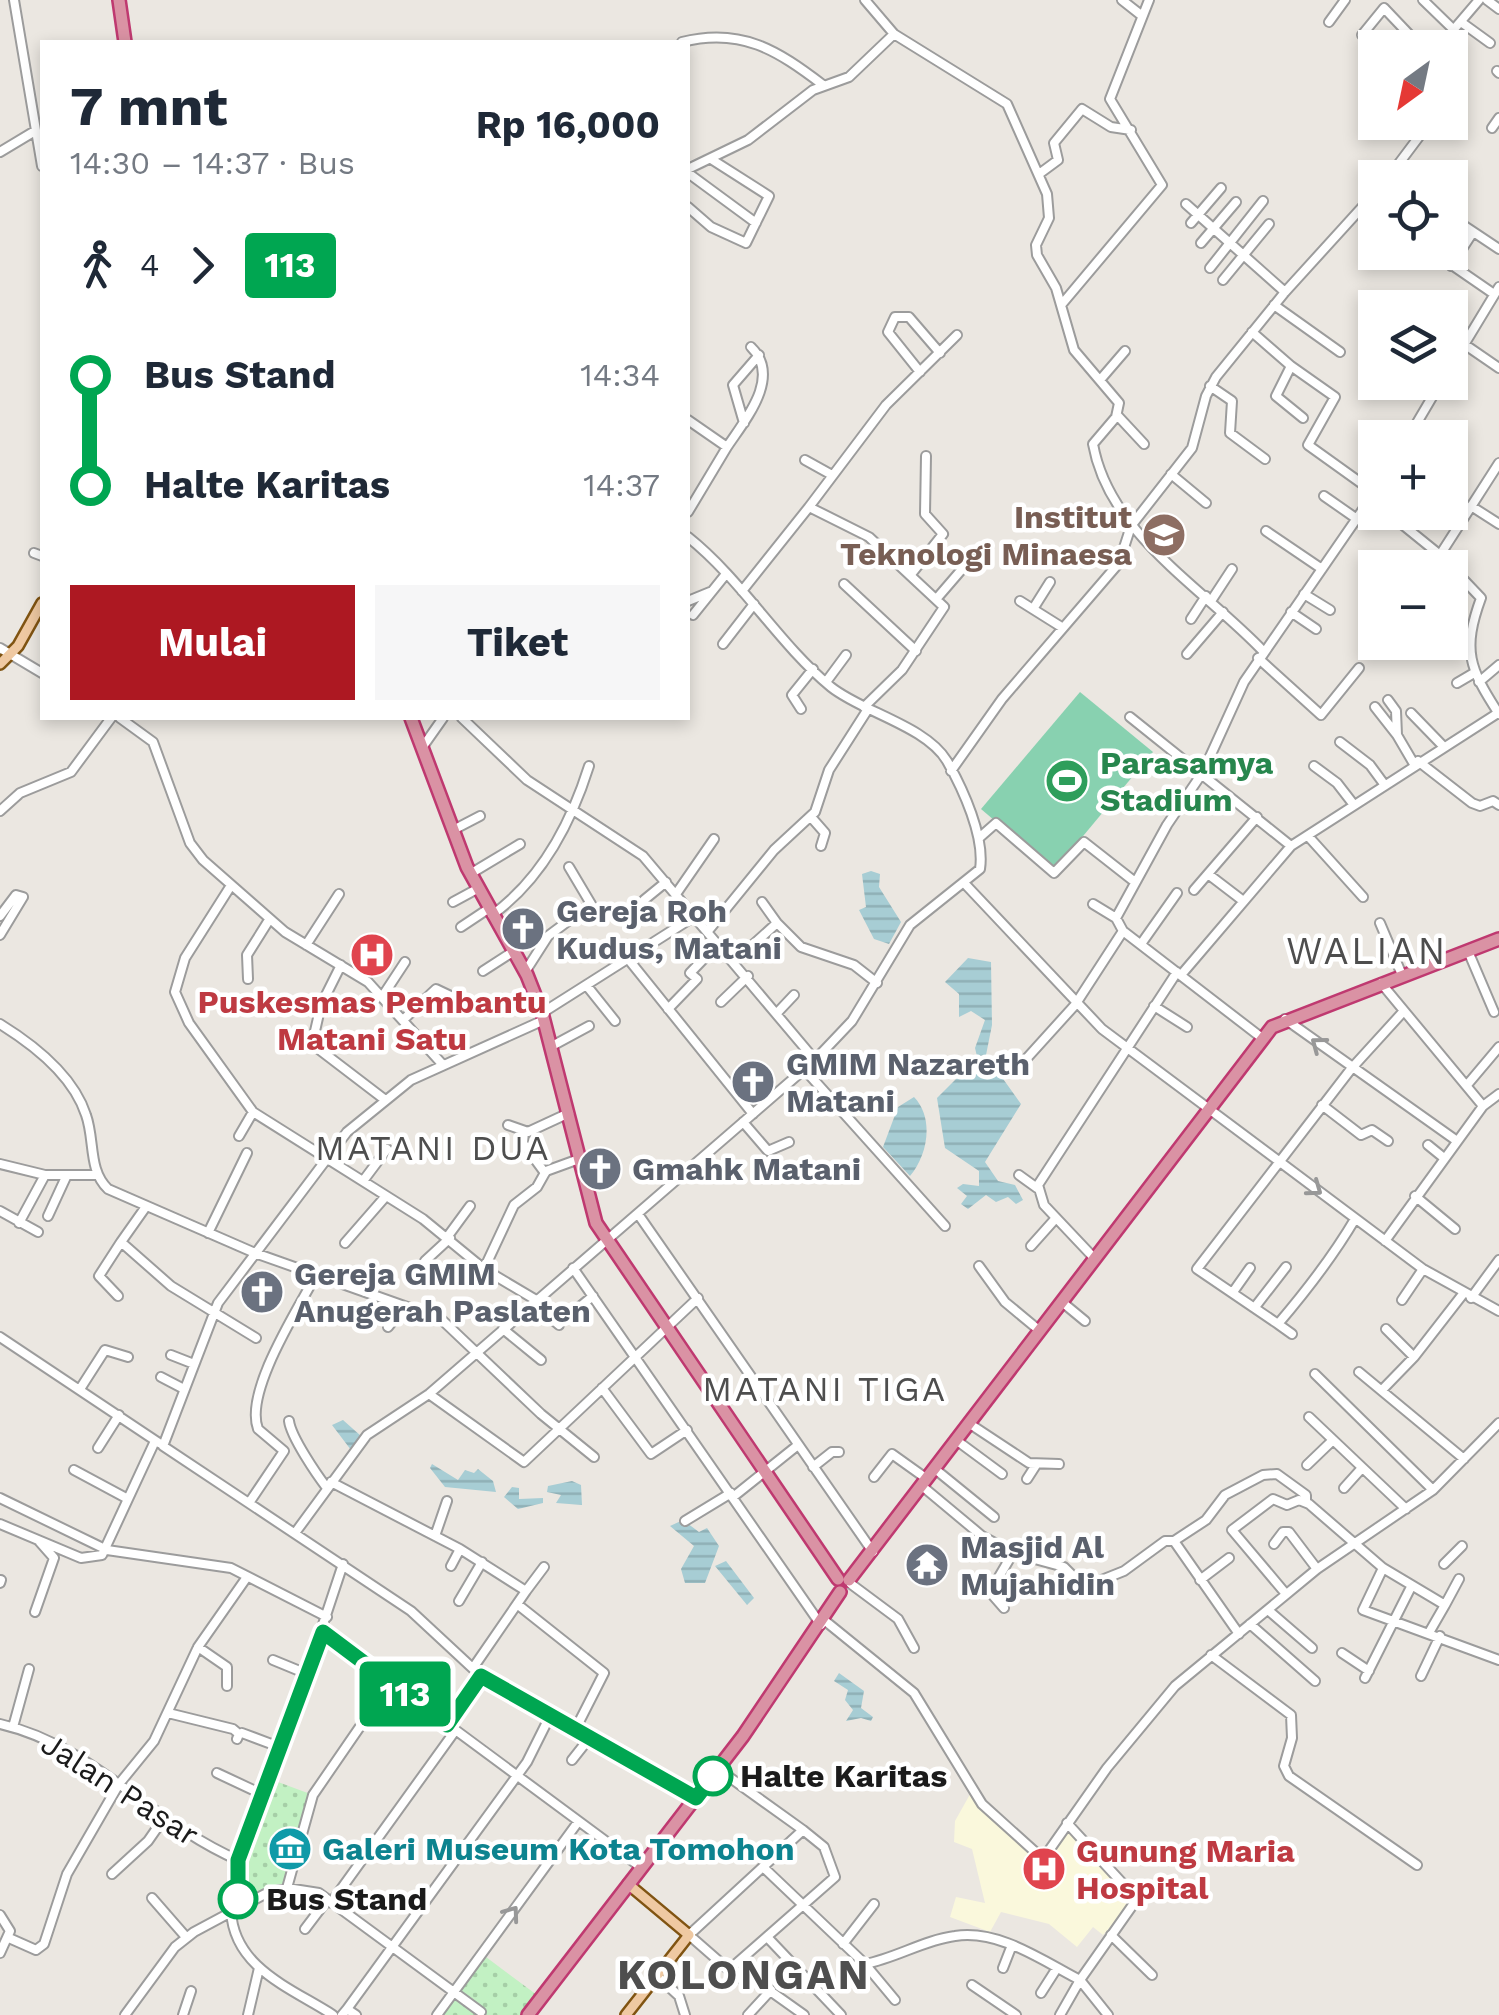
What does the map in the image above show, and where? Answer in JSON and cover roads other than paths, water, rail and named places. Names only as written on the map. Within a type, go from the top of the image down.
[{"type":"highway","points":[[119,0],[125,40]]},
{"type":"highway","points":[[412,720],[470,874],[525,972],[543,1016],[596,1223],[841,1581]]},
{"type":"highway","points":[[528,2015],[718,1769],[823,1623],[841,1581],[874,1552],[1262,1038],[1285,1019],[1499,939]]},
{"type":"main road","points":[[4,660],[40,606]]},
{"type":"main road","points":[[626,2015],[689,1935],[628,1884]]},
{"type":"street","points":[[14,0],[40,154]]},
{"type":"street","points":[[865,0],[894,34],[1003,100],[1040,174],[1050,211],[1036,250],[1062,304],[1074,350],[1116,396],[1117,416],[1144,444]]},
{"type":"street","points":[[1122,0],[1140,15]]},
{"type":"street","points":[[1062,304],[1162,185],[1110,99],[1149,0]]},
{"type":"street","points":[[1330,22],[1346,0]]},
{"type":"street","points":[[1376,0],[1405,30]]},
{"type":"street","points":[[1423,0],[1454,30],[1473,2]]},
{"type":"street","points":[[1487,0],[1499,9]]},
{"type":"street","points":[[1366,30],[1384,8]]},
{"type":"street","points":[[1462,22],[1490,43]]},
{"type":"street","points":[[690,170],[764,130],[823,86],[849,77],[894,34]]},
{"type":"street","points":[[690,41],[730,36],[787,60],[823,86]]},
{"type":"street","points":[[1040,174],[1058,160],[1054,143],[1082,109],[1111,127],[1130,130]]},
{"type":"street","points":[[1492,128],[1499,118]]},
{"type":"street","points":[[0,152],[36,131]]},
{"type":"street","points":[[690,209],[711,226],[746,243],[769,196],[710,158]]},
{"type":"street","points":[[690,173],[756,223]]},
{"type":"street","points":[[1190,223],[1221,188]]},
{"type":"street","points":[[1210,268],[1263,201]]},
{"type":"street","points":[[1201,244],[1236,202]]},
{"type":"street","points":[[1186,204],[1285,292]]},
{"type":"street","points":[[950,771],[1002,699],[1116,567],[1131,526],[1192,448],[1210,386],[1285,292],[1358,212]]},
{"type":"street","points":[[1223,280],[1269,224]]},
{"type":"street","points":[[1468,228],[1499,249]]},
{"type":"street","points":[[1468,241],[1474,232]]},
{"type":"street","points":[[1459,270],[1497,290],[1468,337]]},
{"type":"street","points":[[1274,305],[1340,352]]},
{"type":"street","points":[[920,372],[888,332],[896,317],[909,317],[940,352]]},
{"type":"street","points":[[1252,332],[1335,397],[1308,445],[1358,484]]},
{"type":"street","points":[[742,590],[886,405],[957,335]]},
{"type":"street","points":[[690,509],[744,423],[763,380],[759,355],[751,347]]},
{"type":"street","points":[[1468,347],[1499,368]]},
{"type":"street","points":[[1100,380],[1125,351]]},
{"type":"street","points":[[744,423],[733,385],[759,355]]},
{"type":"street","points":[[1291,366],[1276,396],[1303,418]]},
{"type":"street","points":[[1210,386],[1232,402],[1230,433],[1265,459]]},
{"type":"street","points":[[1117,416],[1096,438],[1093,448],[1110,500],[1131,526],[1208,598],[1321,715],[1359,668]]},
{"type":"street","points":[[690,421],[727,447]]},
{"type":"street","points":[[912,573],[944,534],[926,514],[926,456]]},
{"type":"street","points":[[805,460],[832,475]]},
{"type":"street","points":[[1443,550],[1499,463]]},
{"type":"street","points":[[1172,474],[1206,503]]},
{"type":"street","points":[[1116,918],[1203,772],[1230,706],[1261,655],[1357,519],[1324,496]]},
{"type":"street","points":[[1471,506],[1498,524]]},
{"type":"street","points":[[708,931],[774,850],[812,817],[829,770],[866,708],[916,650],[944,606],[912,573],[854,528],[809,507]]},
{"type":"street","points":[[1409,530],[1434,550]]},
{"type":"street","points":[[1266,532],[1322,568]]},
{"type":"street","points":[[295,1533],[368,1435],[429,1394],[816,1060],[840,1036],[877,983],[910,925],[980,869],[979,838],[946,759],[826,682],[690,539]]},
{"type":"street","points":[[938,598],[969,561]]},
{"type":"street","points":[[1190,619],[1232,570]]},
{"type":"street","points":[[693,614],[726,574]]},
{"type":"street","points":[[1033,609],[1050,582]]},
{"type":"street","points":[[844,584],[916,650]]},
{"type":"street","points":[[1094,1259],[1040,1198],[1038,1188],[1154,1006],[1291,846],[1416,762],[1499,714],[1477,678],[1470,628],[1481,598],[1468,584]]},
{"type":"street","points":[[690,600],[710,592]]},
{"type":"street","points":[[1304,594],[1330,610]]},
{"type":"street","points":[[1020,602],[1063,628]]},
{"type":"street","points":[[723,644],[754,604]]},
{"type":"street","points":[[1187,654],[1222,612]]},
{"type":"street","points":[[1291,612],[1316,629]]},
{"type":"street","points":[[0,648],[4,660],[40,673]]},
{"type":"street","points":[[826,682],[846,655]]},
{"type":"street","points":[[1457,684],[1499,665]]},
{"type":"street","points":[[801,709],[792,695],[814,670]]},
{"type":"street","points":[[1388,700],[1396,711],[1398,735]]},
{"type":"street","points":[[1376,707],[1416,762],[1472,804],[1499,805]]},
{"type":"street","points":[[1412,712],[1443,746]]},
{"type":"street","points":[[1130,717],[1291,846]]},
{"type":"street","points":[[0,811],[20,793],[71,772],[110,720]]},
{"type":"street","points":[[123,720],[152,742],[193,848],[269,920],[342,964],[382,997],[443,1065]]},
{"type":"street","points":[[138,730],[145,720]]},
{"type":"street","points":[[424,745],[441,720]]},
{"type":"street","points":[[464,720],[526,780],[643,856],[816,1060]]},
{"type":"street","points":[[474,729],[481,720]]},
{"type":"street","points":[[1340,742],[1370,765],[1384,784]]},
{"type":"street","points":[[461,926],[490,912],[522,889],[575,812],[589,766]]},
{"type":"street","points":[[1314,766],[1338,782],[1354,805]]},
{"type":"street","points":[[454,829],[480,816]]},
{"type":"street","points":[[812,817],[825,833],[821,846]]},
{"type":"street","points":[[1194,890],[1257,817]]},
{"type":"street","points":[[979,838],[996,823],[1054,873],[1084,842],[1136,882]]},
{"type":"street","points":[[1308,836],[1363,897]]},
{"type":"street","points":[[676,894],[714,839]]},
{"type":"street","points":[[470,874],[520,844]]},
{"type":"street","points":[[525,972],[548,936],[591,904],[569,868]]},
{"type":"street","points":[[1208,874],[1242,900]]},
{"type":"street","points":[[644,900],[666,882]]},
{"type":"street","points":[[966,884],[1075,1005],[1126,1048],[1384,1241],[1467,1296],[1499,1311]]},
{"type":"street","points":[[230,887],[185,958],[175,992],[189,1023],[254,1112],[449,1237],[484,1269],[535,1302],[559,1325]]},
{"type":"street","points":[[453,902],[477,889]]},
{"type":"street","points":[[1141,944],[1177,892]]},
{"type":"street","points":[[306,945],[339,894]]},
{"type":"street","points":[[0,916],[16,895],[23,897],[0,936]]},
{"type":"street","points":[[762,902],[801,946],[854,965],[877,983]]},
{"type":"street","points":[[1093,904],[1116,918],[1123,930],[1262,1038]]},
{"type":"street","points":[[0,1524],[86,1559],[107,1550],[128,1499],[184,1390],[212,1314],[358,1120],[384,1099],[443,1065],[543,1016],[695,916]]},
{"type":"street","points":[[248,978],[247,955],[269,920]]},
{"type":"street","points":[[1380,922],[1402,976]]},
{"type":"street","points":[[735,960],[777,923]]},
{"type":"street","points":[[1017,1069],[1075,1005],[1123,930]]},
{"type":"street","points":[[668,1010],[697,980],[690,972],[718,942]]},
{"type":"street","points":[[1468,950],[1494,1012]]},
{"type":"street","points":[[483,972],[514,951]]},
{"type":"street","points":[[629,960],[752,1114]]},
{"type":"street","points":[[382,997],[406,962]]},
{"type":"street","points":[[342,964],[321,1005],[312,1044],[384,1099]]},
{"type":"street","points":[[721,1002],[748,976]]},
{"type":"street","points":[[1381,983],[1402,1013],[1484,1106]]},
{"type":"street","points":[[587,986],[615,1020]]},
{"type":"street","points":[[403,1020],[436,988],[478,1008]]},
{"type":"street","points":[[778,1013],[794,994]]},
{"type":"street","points":[[1154,1006],[1187,1027]]},
{"type":"street","points":[[1292,1334],[1198,1269],[1351,1068],[1402,1013]]},
{"type":"street","points":[[1285,1019],[1457,1141]]},
{"type":"street","points":[[0,1024],[36,1046],[81,1103],[96,1175],[108,1189],[255,1253],[448,1324],[594,1457]]},
{"type":"street","points":[[552,1046],[589,1026]]},
{"type":"street","points":[[1468,1084],[1499,1047]]},
{"type":"street","points":[[805,1070],[944,1226]]},
{"type":"street","points":[[1384,1241],[1484,1106],[1499,1094]]},
{"type":"street","points":[[1322,1105],[1361,1134],[1372,1130],[1388,1142]]},
{"type":"street","points":[[239,1136],[254,1112]]},
{"type":"street","points":[[508,1125],[524,1132],[568,1113]]},
{"type":"street","points":[[743,1122],[768,1152],[789,1142]]},
{"type":"street","points":[[524,1132],[523,1143],[544,1173]]},
{"type":"street","points":[[1428,1145],[1444,1158]]},
{"type":"street","points":[[363,1181],[387,1149]]},
{"type":"street","points":[[208,1233],[247,1152]]},
{"type":"street","points":[[484,1269],[514,1205],[537,1187],[544,1173],[581,1159]]},
{"type":"street","points":[[0,1164],[44,1175],[96,1175]]},
{"type":"street","points":[[19,1223],[44,1175]]},
{"type":"street","points":[[48,1216],[66,1176]]},
{"type":"street","points":[[1020,1176],[1038,1188]]},
{"type":"street","points":[[345,1243],[386,1196]]},
{"type":"street","points":[[1415,1196],[1455,1229]]},
{"type":"street","points":[[425,1261],[449,1237],[470,1206]]},
{"type":"street","points":[[118,1296],[99,1276],[146,1208]]},
{"type":"street","points":[[0,1212],[38,1232]]},
{"type":"street","points":[[638,1214],[874,1552]]},
{"type":"street","points":[[1031,1246],[1056,1218]]},
{"type":"street","points":[[1278,1324],[1304,1288],[1320,1276],[1355,1219]]},
{"type":"street","points":[[121,1242],[171,1286],[256,1338]]},
{"type":"street","points":[[1382,1390],[1499,1260]]},
{"type":"street","points":[[979,1266],[1005,1302],[1040,1331]]},
{"type":"street","points":[[1255,1307],[1286,1266]]},
{"type":"street","points":[[573,1268],[823,1623],[914,1693],[982,1804],[1045,1858],[1162,1700],[1317,1569],[1432,1490],[1499,1423]]},
{"type":"street","points":[[1233,1292],[1250,1268]]},
{"type":"street","points":[[1402,1300],[1424,1269]]},
{"type":"street","points":[[283,1450],[258,1429],[256,1410],[281,1340],[316,1275]]},
{"type":"street","points":[[571,1314],[594,1296]]},
{"type":"street","points":[[429,1394],[524,1462],[698,1298]]},
{"type":"street","points":[[1062,1302],[1086,1321]]},
{"type":"street","points":[[388,1326],[404,1307]]},
{"type":"street","points":[[504,1329],[540,1360]]},
{"type":"street","points":[[1386,1330],[1414,1357]]},
{"type":"street","points":[[0,1337],[343,1564],[429,1625],[481,1676],[696,1798]]},
{"type":"street","points":[[80,1389],[105,1350],[128,1357]]},
{"type":"street","points":[[171,1355],[194,1364]]},
{"type":"street","points":[[1359,1372],[1464,1460]]},
{"type":"street","points":[[1316,1374],[1432,1490]]},
{"type":"street","points":[[160,1377],[184,1390]]},
{"type":"street","points":[[602,1388],[652,1454],[687,1430]]},
{"type":"street","points":[[98,1448],[119,1414]]},
{"type":"street","points":[[1310,1417],[1406,1510]]},
{"type":"street","points":[[289,1420],[294,1441],[329,1486],[460,1549],[526,1591]]},
{"type":"street","points":[[970,1424],[1036,1465],[1059,1464]]},
{"type":"street","points":[[956,1440],[1002,1474]]},
{"type":"street","points":[[1307,1464],[1334,1440]]},
{"type":"street","points":[[249,1504],[283,1450],[294,1441]]},
{"type":"street","points":[[685,1521],[765,1473],[798,1445]]},
{"type":"street","points":[[813,1466],[832,1452],[839,1452]]},
{"type":"street","points":[[874,1477],[894,1454],[994,1517]]},
{"type":"street","points":[[1027,1479],[1036,1465]]},
{"type":"street","points":[[1344,1488],[1362,1468]]},
{"type":"street","points":[[74,1470],[128,1499]]},
{"type":"street","points":[[928,1478],[982,1536],[1014,1553],[1064,1567],[1088,1587],[1124,1571],[1165,1541],[1174,1541],[1206,1520],[1225,1495],[1263,1475],[1283,1476],[1306,1495],[1306,1502]]},
{"type":"street","points":[[0,1498],[107,1550],[210,1564],[248,1577],[327,1617]]},
{"type":"street","points":[[1286,1594],[1232,1530],[1273,1499],[1287,1505],[1306,1502],[1336,1522],[1383,1568],[1445,1605]]},
{"type":"street","points":[[435,1536],[447,1501]]},
{"type":"street","points":[[1274,1544],[1284,1532],[1290,1532],[1317,1569]]},
{"type":"street","points":[[35,1612],[54,1558],[36,1538]]},
{"type":"street","points":[[1174,1541],[1238,1634]]},
{"type":"street","points":[[1444,1564],[1462,1546]]},
{"type":"street","points":[[451,1566],[460,1549]]},
{"type":"street","points":[[1004,1608],[990,1592],[1014,1553]]},
{"type":"street","points":[[1200,1580],[1229,1558]]},
{"type":"street","points":[[459,1600],[482,1562]]},
{"type":"street","points":[[333,2015],[259,1968],[239,1949],[235,1909],[238,1860],[282,1748],[343,1564]]},
{"type":"street","points":[[472,1668],[544,1567]]},
{"type":"street","points":[[1383,1568],[1363,1610],[1430,1631],[1499,1660]]},
{"type":"street","points":[[0,1915],[9,1938],[36,1950],[44,1944],[60,1887],[119,1784],[147,1752],[198,1647],[248,1577]]},
{"type":"street","points":[[1430,1631],[1459,1579]]},
{"type":"street","points":[[841,1581],[898,1619],[914,1648]]},
{"type":"street","points":[[1342,1653],[1367,1674],[1411,1588]]},
{"type":"street","points":[[517,1604],[604,1673],[576,1728]]},
{"type":"street","points":[[1268,1610],[1312,1648]]},
{"type":"street","points":[[1250,1624],[1314,1681]]},
{"type":"street","points":[[323,1632],[642,1868]]},
{"type":"street","points":[[1421,1676],[1440,1636]]},
{"type":"street","points":[[198,1647],[227,1667],[227,1686]]},
{"type":"street","points":[[1211,1655],[1291,1715],[1292,1738],[1284,1766],[1290,1776],[1417,1865]]},
{"type":"street","points":[[273,1660],[307,1674]]},
{"type":"street","points":[[14,1727],[28,1669]]},
{"type":"street","points":[[305,1929],[451,1728],[481,1676]]},
{"type":"street","points":[[286,1888],[312,1795],[390,1683]]},
{"type":"street","points":[[168,1712],[233,1729],[240,1736],[282,1748]]},
{"type":"street","points":[[356,2015],[345,2012],[517,1776],[550,1714]]},
{"type":"street","name":"Jalan Pasar","points":[[0,1724],[56,1741],[164,1818],[238,1860]]},
{"type":"street","points":[[572,1760],[591,1736]]},
{"type":"street","points":[[718,1769],[824,1846],[836,1874],[730,1970]]},
{"type":"street","points":[[217,1773],[264,1795]]},
{"type":"street","points":[[112,1874],[148,1841],[164,1818]]},
{"type":"street","points":[[437,2015],[578,1822]]},
{"type":"street","points":[[1060,2015],[1111,1935],[1136,1905],[1137,1897],[1067,1824]]},
{"type":"street","points":[[803,1830],[689,1935],[730,1970],[771,1990],[790,2011],[804,2015]]},
{"type":"street","points":[[763,1866],[864,1964],[895,2000]]},
{"type":"street","points":[[125,2015],[186,1937],[235,1909],[286,1888],[319,1894],[481,2012]]},
{"type":"street","points":[[152,1898],[186,1937]]},
{"type":"street","points":[[842,1944],[874,1904]]},
{"type":"street","points":[[864,1964],[974,1935],[1012,1945],[1080,1980],[1108,2015]]},
{"type":"street","points":[[1111,1935],[1152,1975]]},
{"type":"street","points":[[0,1952],[9,1938]]},
{"type":"street","points":[[768,1938],[841,2015]]},
{"type":"street","points":[[1003,1968],[1012,1945]]},
{"type":"street","points":[[259,1968],[250,2012],[264,2015]]},
{"type":"street","points":[[1041,1992],[1057,1968]]},
{"type":"street","points":[[656,1975],[679,1996],[686,2015]]},
{"type":"street","points":[[972,1986],[1016,2015]]},
{"type":"street","points":[[183,2015],[191,1990]]},
{"type":"street","points":[[748,2015],[771,1990]]},
{"type":"street","points":[[133,2008],[142,2015]]},
{"type":"water","points":[[862,874],[880,874],[879,887],[901,922],[889,944],[874,939],[859,910],[866,907]]},
{"type":"water","points":[[968,958],[991,962],[992,1025],[986,1055],[1021,1104],[985,1162],[998,1181],[1015,1185],[1023,1200],[1016,1204],[1008,1197],[996,1202],[986,1195],[968,1209],[961,1204],[967,1196],[957,1188],[963,1184],[979,1186],[979,1171],[945,1148],[937,1098],[957,1078],[981,1073],[975,1048],[985,1020],[971,1011],[959,1017],[959,994],[945,982]]},
{"type":"water","points":[[914,1097],[925,1116],[926,1137],[921,1158],[910,1176],[883,1147],[898,1107]]},
{"type":"water","points":[[343,1420],[361,1436],[351,1450],[332,1425]]},
{"type":"water","points":[[432,1464],[458,1480],[465,1470],[474,1473],[478,1469],[493,1481],[496,1492],[445,1487],[430,1468]]},
{"type":"water","points":[[572,1481],[581,1485],[582,1505],[556,1503],[561,1495],[547,1492],[548,1486]]},
{"type":"water","points":[[512,1487],[519,1488],[519,1499],[543,1498],[543,1503],[518,1509],[504,1497]]},
{"type":"water","points":[[683,1520],[699,1532],[707,1528],[719,1546],[705,1583],[685,1583],[681,1569],[694,1546],[670,1526]]},
{"type":"water","points":[[726,1561],[754,1598],[747,1605],[715,1566]]},
{"type":"water","points":[[839,1673],[864,1691],[861,1708],[873,1717],[871,1721],[846,1721],[853,1710],[845,1700],[848,1690],[834,1681]]},
{"type":"place","name":"Institut Teknologi Minaesa","points":[[1164,535]]},
{"type":"place","name":"Parasamya Stadium","points":[[1067,781]]},
{"type":"place","name":"Gereja Roh Kudus, Matani","points":[[523,929]]},
{"type":"place","name":"Puskesmas Pembantu Matani Satu","points":[[372,955]]},
{"type":"place","name":"GMIM Nazareth Matani","points":[[753,1082]]},
{"type":"place","name":"Gmahk Matani","points":[[600,1169]]},
{"type":"place","name":"Gereja GMIM Anugerah Paslaten","points":[[262,1292]]},
{"type":"place","name":"Masjid Al Mujahidin","points":[[927,1565]]},
{"type":"place","name":"Halte Karitas","points":[[713,1776]]},
{"type":"place","name":"Galeri Museum Kota Tomohon","points":[[290,1849]]},
{"type":"place","name":"Gunung Maria Hospital","points":[[1044,1869]]},
{"type":"place","name":"Bus Stand","points":[[238,1899]]},
{"type":"district","name":"WALIAN","points":[[1367,951]]},
{"type":"district","name":"MATANI DUA","points":[[433,1148]]},
{"type":"district","name":"MATANI TIGA","points":[[825,1389]]},
{"type":"district","name":"KOLONGAN","points":[[744,1974]]}]
